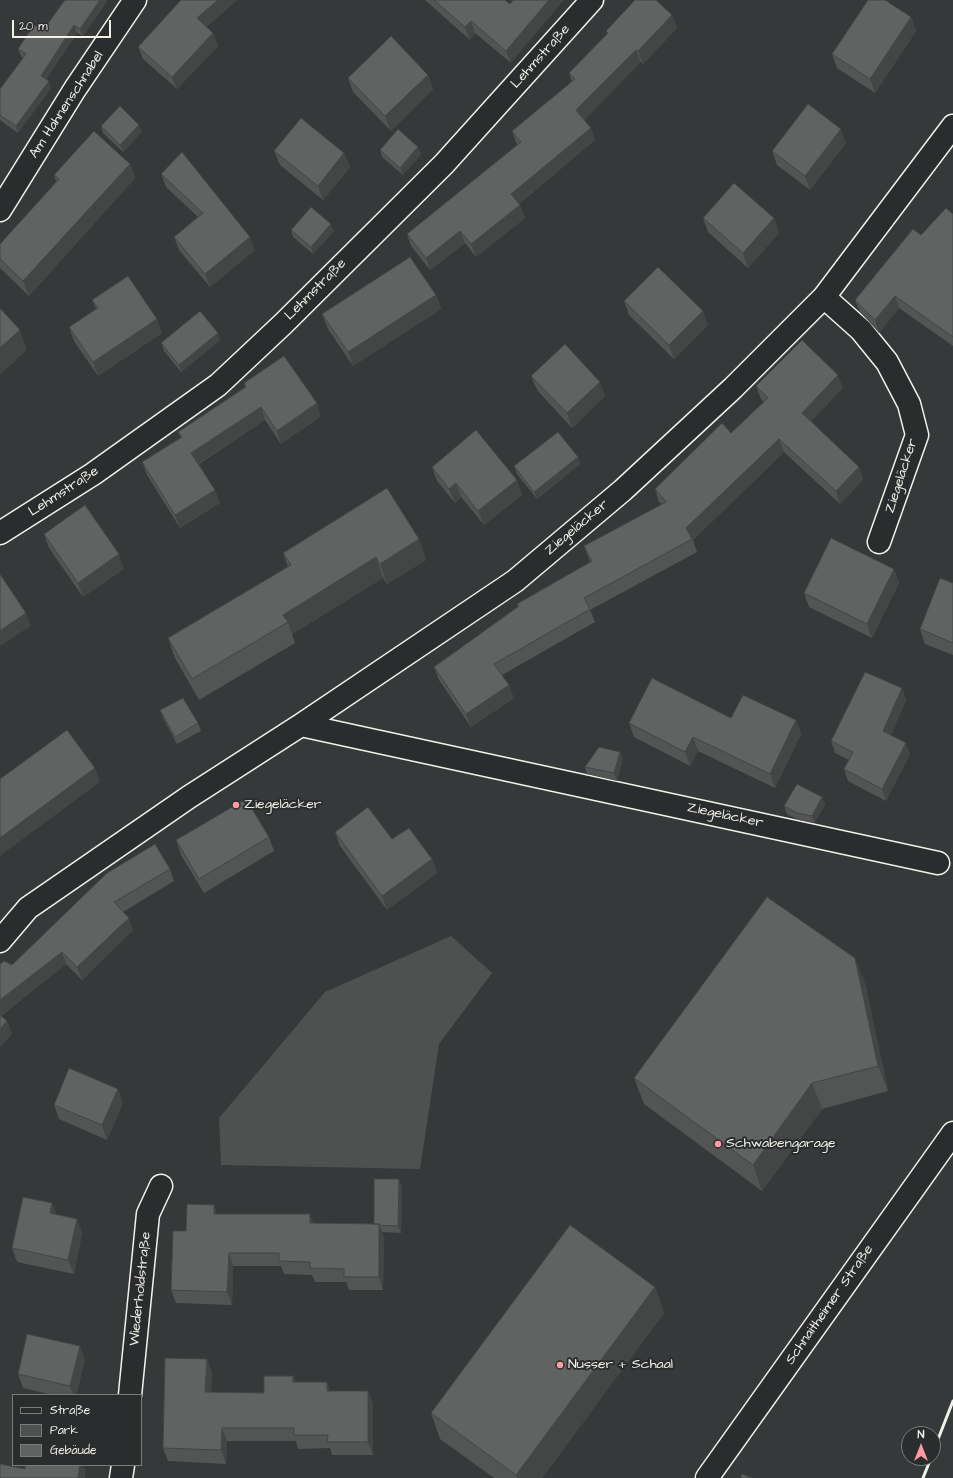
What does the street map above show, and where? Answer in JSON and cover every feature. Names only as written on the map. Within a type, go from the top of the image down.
[{"type":"street","name":"Am Hahnenschnabel","points":[[0,210],[75,89],[136,0]]},
{"type":"street","name":"Lehmstraße","points":[[0,533],[93,474],[218,386],[283,324],[444,164],[592,0]]},
{"type":"street","name":"Ziegeläcker","points":[[0,941],[28,908],[189,796],[301,725],[515,581],[622,490],[722,399],[824,297],[953,126]]},
{"type":"street","name":"Ziegeläcker","points":[[824,297],[861,330],[887,362],[909,404],[917,435],[879,542]]},
{"type":"street","name":"Ziegeläcker","points":[[301,725],[938,863]]},
{"type":"street","name":"Schnaitheimer Straße","points":[[707,1478],[953,1133]]},
{"type":"street","name":"Wiederholdstraße","points":[[130,1394],[148,1214],[161,1186]]},
{"type":"street","points":[[121,1478],[123,1466]]},
{"type":"green space","points":[[451,936],[492,973],[439,1044],[420,1169],[221,1165],[219,1118],[325,992]]},
{"type":"building","points":[[65,0],[100,0],[80,29],[74,25],[41,76],[49,81],[16,126],[0,115],[0,89],[26,54],[18,49],[34,25],[43,30]]},
{"type":"building","points":[[181,0],[218,0],[197,18],[213,33],[172,77],[138,47]]},
{"type":"building","points":[[434,0],[505,0],[510,4],[513,0],[549,0],[506,51],[471,21],[465,27]]},
{"type":"building","points":[[635,0],[656,0],[672,15],[638,51],[636,50],[576,110],[591,128],[511,194],[520,205],[471,244],[460,231],[426,258],[407,234],[521,142],[512,131],[575,79],[569,73],[608,33],[606,31]]},
{"type":"building","points":[[868,0],[885,0],[911,17],[870,79],[832,54]]},
{"type":"building","points":[[391,36],[428,75],[385,116],[348,78]]},
{"type":"building","points":[[808,104],[841,129],[805,176],[772,151]]},
{"type":"building","points":[[120,106],[139,125],[120,145],[101,126]]},
{"type":"building","points":[[301,118],[344,153],[318,186],[274,151]]},
{"type":"building","points":[[398,129],[418,147],[400,168],[380,150]]},
{"type":"building","points":[[94,131],[130,164],[23,281],[0,259],[0,244],[59,179],[54,175]]},
{"type":"building","points":[[182,152],[250,237],[205,274],[174,237],[203,213],[161,174]]},
{"type":"building","points":[[734,183],[774,218],[743,253],[703,218]]},
{"type":"building","points":[[311,207],[331,224],[311,247],[291,230]]},
{"type":"building","points":[[946,208],[953,214],[953,337],[895,296],[875,320],[855,300],[913,229],[921,235]]},
{"type":"building","points":[[410,257],[436,295],[348,352],[322,314]]},
{"type":"building","points":[[658,267],[703,311],[669,345],[624,301]]},
{"type":"building","points":[[128,276],[157,319],[93,362],[69,327],[98,308],[92,300]]},
{"type":"building","points":[[0,308],[20,330],[0,348]]},
{"type":"building","points":[[200,311],[218,333],[179,365],[161,343]]},
{"type":"building","points":[[802,340],[838,375],[802,413],[859,467],[836,491],[779,439],[686,528],[692,539],[584,598],[590,609],[494,664],[509,685],[466,714],[434,667],[519,606],[517,604],[592,561],[584,546],[666,502],[655,489],[722,423],[731,433],[768,398],[756,386]]},
{"type":"building","points":[[565,344],[600,382],[567,413],[531,376]]},
{"type":"building","points":[[284,356],[317,403],[277,431],[261,407],[191,453],[215,490],[175,515],[142,462],[182,437],[178,432],[246,387],[244,383]]},
{"type":"building","points":[[476,430],[517,480],[478,511],[456,483],[449,489],[432,467]]},
{"type":"building","points":[[558,432],[578,457],[534,492],[514,466]]},
{"type":"building","points":[[387,488],[419,539],[380,564],[376,557],[283,615],[288,622],[192,679],[168,638],[291,565],[283,553]]},
{"type":"building","points":[[85,505],[119,554],[78,583],[44,534]]},
{"type":"building","points":[[831,538],[894,569],[867,624],[804,593]]},
{"type":"building","points":[[0,574],[26,613],[0,631]]},
{"type":"building","points":[[940,578],[953,583],[953,643],[920,629]]},
{"type":"building","points":[[865,672],[902,688],[883,731],[906,743],[882,789],[844,769],[853,752],[831,741]]},
{"type":"building","points":[[652,678],[731,718],[743,695],[796,720],[770,774],[693,737],[685,752],[629,723]]},
{"type":"building","points":[[183,698],[198,723],[175,737],[160,710]]},
{"type":"building","points":[[67,730],[95,768],[0,838],[0,779]]},
{"type":"building","points":[[599,747],[620,752],[614,773],[585,767]]},
{"type":"building","points":[[797,784],[822,797],[812,816],[797,813],[784,806]]},
{"type":"building","points":[[246,799],[269,837],[199,879],[176,840]]},
{"type":"building","points":[[368,807],[392,839],[409,828],[432,859],[382,896],[335,832]]},
{"type":"building","points":[[155,844],[170,869],[114,902],[129,918],[77,967],[62,952],[0,1000],[0,964],[4,961],[12,965],[107,873]]},
{"type":"building","points":[[767,897],[855,958],[878,1066],[812,1083],[753,1165],[634,1078]]},
{"type":"building","points":[[0,1015],[7,1021],[0,1029]]},
{"type":"building","points":[[69,1068],[118,1089],[102,1125],[54,1105]]},
{"type":"building","points":[[374,1179],[399,1179],[398,1226],[374,1224]]},
{"type":"building","points":[[23,1197],[52,1203],[50,1213],[77,1219],[68,1260],[12,1248]]},
{"type":"building","points":[[187,1204],[214,1205],[214,1214],[310,1214],[310,1223],[379,1224],[379,1277],[344,1277],[344,1269],[310,1268],[310,1262],[279,1261],[279,1253],[229,1253],[227,1292],[171,1290],[173,1231],[186,1231]]},
{"type":"building","name":"Nusser + Schaal","points":[[570,1225],[655,1287],[516,1475],[431,1413]]},
{"type":"building","points":[[27,1334],[80,1346],[70,1386],[18,1374]]},
{"type":"building","points":[[165,1358],[207,1359],[205,1392],[264,1393],[264,1376],[293,1376],[293,1382],[327,1382],[327,1391],[368,1391],[368,1442],[327,1442],[328,1435],[294,1435],[294,1428],[222,1428],[221,1450],[163,1448]]},
{"type":"building","points":[[0,1464],[25,1469],[25,1466],[80,1466],[78,1478],[0,1478]]},
{"type":"building","points":[[742,1474],[752,1478],[741,1478]]},
{"type":"railway","points":[[941,1432],[953,1401]]},
{"type":"railway","points":[[923,1478],[928,1466]]},
{"type":"place","name":"Ziegeläcker","points":[[236,805]]},
{"type":"place","name":"Schwabengarage","points":[[718,1144]]},
{"type":"place","name":"Nusser + Schaal","points":[[560,1365]]}]
